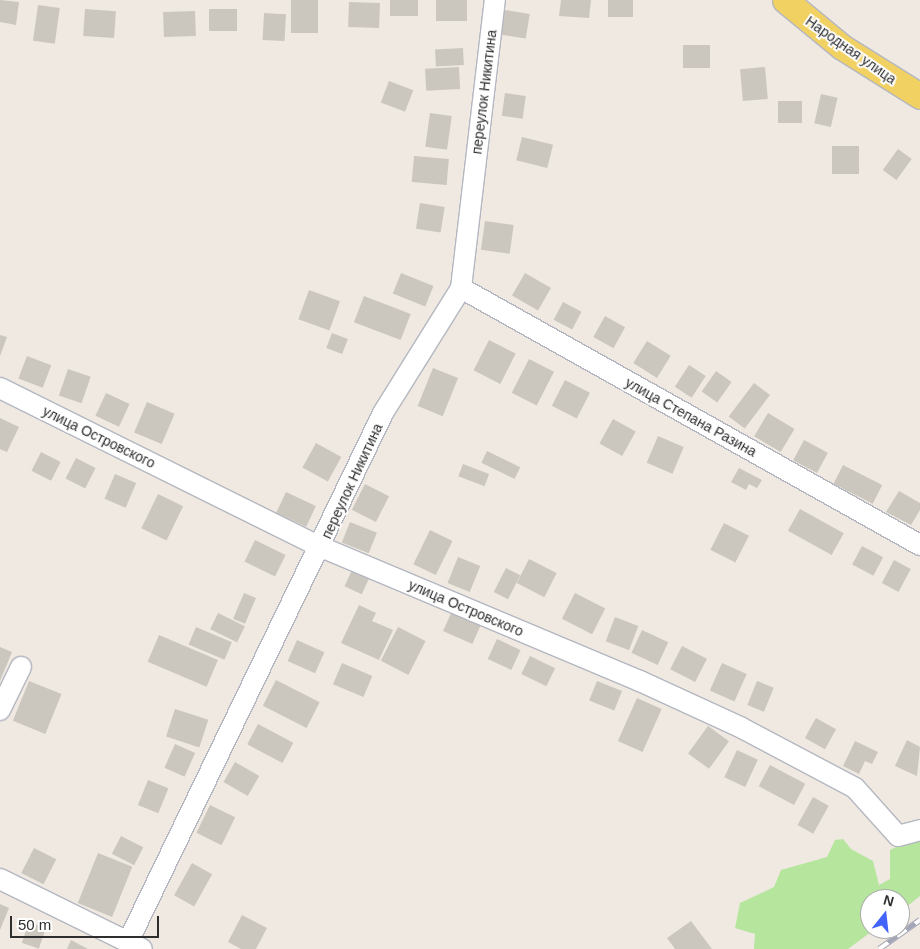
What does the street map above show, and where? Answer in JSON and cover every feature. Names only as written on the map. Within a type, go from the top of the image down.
[{"type":"main road","name":"Народная улица","points":[[784,0],[842,47],[920,96]]},
{"type":"street","name":"переулок Никитина","points":[[135,945],[383,413],[461,288],[495,0]]},
{"type":"street","name":"улица Степана Разина","points":[[461,288],[920,545]]},
{"type":"street","name":"улица Островского","points":[[0,388],[321,547],[640,680],[740,727],[854,788],[898,836],[920,830]]},
{"type":"street","points":[[0,710],[21,667]]},
{"type":"street","points":[[0,879],[135,945]]},
{"type":"green space","points":[[916,837],[920,842],[920,896],[910,904],[910,889],[860,889],[862,939],[848,949],[754,949],[755,934],[735,928],[740,903],[774,887],[781,870],[827,857],[835,840],[843,839],[851,849],[873,861],[879,885],[890,879],[890,850]]},
{"type":"building","points":[[0,0],[19,2],[16,25],[0,22]]},
{"type":"building","points":[[291,0],[318,0],[318,33],[291,33]]},
{"type":"building","points":[[390,0],[418,0],[418,16],[390,16]]},
{"type":"building","points":[[436,0],[467,0],[467,21],[436,21]]},
{"type":"building","points":[[561,0],[591,0],[589,18],[559,16]]},
{"type":"building","points":[[608,0],[633,0],[633,17],[608,17]]},
{"type":"building","points":[[349,2],[380,3],[379,28],[348,27]]},
{"type":"building","points":[[38,5],[60,8],[55,44],[33,41]]},
{"type":"building","points":[[85,9],[116,11],[114,38],[83,36]]},
{"type":"building","points":[[209,9],[237,9],[237,31],[209,31]]},
{"type":"building","points":[[505,10],[530,14],[526,39],[501,35]]},
{"type":"building","points":[[195,11],[196,36],[164,37],[163,12]]},
{"type":"building","points":[[264,13],[286,14],[285,41],[263,40]]},
{"type":"building","points":[[683,45],[710,45],[710,68],[683,68]]},
{"type":"building","points":[[463,48],[464,65],[436,66],[435,49]]},
{"type":"building","points":[[459,67],[460,89],[426,91],[425,69]]},
{"type":"building","points":[[765,67],[768,99],[743,101],[740,69]]},
{"type":"building","points":[[389,81],[413,90],[405,112],[381,102]]},
{"type":"building","points":[[505,93],[526,96],[523,119],[502,116]]},
{"type":"building","points":[[821,94],[838,98],[831,127],[814,123]]},
{"type":"building","points":[[778,101],[802,101],[802,123],[778,123]]},
{"type":"building","points":[[430,113],[452,116],[447,150],[425,147]]},
{"type":"building","points":[[522,137],[553,145],[547,168],[516,160]]},
{"type":"building","points":[[832,146],[859,146],[859,174],[832,174]]},
{"type":"building","points":[[898,149],[912,159],[896,180],[883,170]]},
{"type":"building","points":[[414,156],[449,159],[447,185],[412,182]]},
{"type":"building","points":[[420,203],[445,207],[441,233],[416,229]]},
{"type":"building","points":[[485,221],[514,225],[510,254],[481,250]]},
{"type":"building","points":[[401,273],[433,286],[425,307],[393,293]]},
{"type":"building","points":[[525,273],[551,288],[538,311],[512,296]]},
{"type":"building","points":[[309,290],[340,301],[329,330],[298,319]]},
{"type":"building","points":[[364,296],[411,314],[401,340],[354,322]]},
{"type":"building","points":[[563,302],[582,312],[572,330],[554,320]]},
{"type":"building","points":[[605,316],[625,327],[613,348],[593,337]]},
{"type":"building","points":[[332,333],[348,339],[342,354],[326,348]]},
{"type":"building","points":[[0,335],[7,337],[0,356]]},
{"type":"building","points":[[489,340],[516,354],[500,384],[474,370]]},
{"type":"building","points":[[647,341],[671,356],[657,378],[633,363]]},
{"type":"building","points":[[27,356],[51,365],[43,388],[18,378]]},
{"type":"building","points":[[529,359],[554,372],[537,406],[512,393]]},
{"type":"building","points":[[689,365],[706,376],[692,398],[675,387]]},
{"type":"building","points":[[433,368],[458,378],[443,416],[418,406]]},
{"type":"building","points":[[68,369],[91,377],[82,403],[59,395]]},
{"type":"building","points":[[716,371],[732,382],[717,402],[702,391]]},
{"type":"building","points":[[565,380],[590,393],[577,419],[552,406]]},
{"type":"building","points":[[754,383],[770,395],[745,429],[729,417]]},
{"type":"building","points":[[106,393],[130,404],[119,427],[95,416]]},
{"type":"building","points":[[147,402],[175,414],[162,444],[134,432]]},
{"type":"building","points":[[768,413],[795,429],[781,452],[754,436]]},
{"type":"building","points":[[0,418],[19,427],[7,452],[0,449]]},
{"type":"building","points":[[613,419],[636,432],[622,456],[599,443]]},
{"type":"building","points":[[658,436],[684,447],[672,474],[647,463]]},
{"type":"building","points":[[804,440],[828,453],[817,473],[793,460]]},
{"type":"building","points":[[316,443],[341,457],[328,482],[302,467]]},
{"type":"building","points":[[487,451],[520,467],[515,479],[481,463]]},
{"type":"building","points":[[41,452],[61,462],[51,481],[31,471]]},
{"type":"building","points":[[76,458],[96,468],[85,488],[66,478]]},
{"type":"building","points":[[463,464],[489,474],[484,486],[458,476]]},
{"type":"building","points":[[843,465],[882,485],[873,504],[833,484]]},
{"type":"building","points":[[739,468],[762,480],[757,488],[749,484],[746,490],[731,482]]},
{"type":"building","points":[[115,474],[136,483],[126,508],[104,499]]},
{"type":"building","points":[[365,484],[389,496],[376,522],[352,510]]},
{"type":"building","points":[[899,491],[920,503],[920,510],[911,525],[886,512]]},
{"type":"building","points":[[286,492],[316,506],[306,527],[276,513]]},
{"type":"building","points":[[158,494],[183,506],[167,540],[141,528]]},
{"type":"building","points":[[800,509],[844,533],[832,555],[788,531]]},
{"type":"building","points":[[350,522],[377,533],[369,553],[342,542]]},
{"type":"building","points":[[724,523],[749,536],[735,562],[710,550]]},
{"type":"building","points":[[430,530],[452,541],[436,575],[413,564]]},
{"type":"building","points":[[255,540],[286,555],[275,576],[244,562]]},
{"type":"building","points":[[862,546],[883,557],[873,576],[852,565]]},
{"type":"building","points":[[458,557],[480,566],[470,592],[448,583]]},
{"type":"building","points":[[529,559],[557,573],[544,597],[517,583]]},
{"type":"building","points":[[894,560],[911,569],[899,592],[882,583]]},
{"type":"building","points":[[353,568],[370,576],[362,594],[345,586]]},
{"type":"building","points":[[506,568],[520,575],[508,599],[494,592]]},
{"type":"building","points":[[244,593],[256,598],[245,624],[233,619]]},
{"type":"building","points":[[575,593],[605,608],[592,634],[562,619]]},
{"type":"building","points":[[359,605],[376,613],[372,621],[393,630],[379,660],[341,643]]},
{"type":"building","points":[[452,611],[481,624],[472,644],[443,631]]},
{"type":"building","points":[[218,613],[245,626],[237,642],[210,629]]},
{"type":"building","points":[[615,617],[638,626],[629,650],[606,641]]},
{"type":"building","points":[[196,627],[232,642],[224,660],[189,644]]},
{"type":"building","points":[[398,627],[426,641],[408,675],[381,661]]},
{"type":"building","points":[[642,630],[668,642],[658,665],[631,653]]},
{"type":"building","points":[[159,635],[218,660],[207,687],[148,662]]},
{"type":"building","points":[[497,639],[521,650],[511,670],[488,659]]},
{"type":"building","points":[[297,640],[324,652],[315,673],[288,661]]},
{"type":"building","points":[[682,646],[707,659],[695,682],[670,669]]},
{"type":"building","points":[[0,647],[12,652],[0,681]]},
{"type":"building","points":[[530,656],[555,668],[546,686],[521,674]]},
{"type":"building","points":[[342,663],[372,676],[363,697],[333,684]]},
{"type":"building","points":[[722,663],[747,674],[734,701],[710,690]]},
{"type":"building","points":[[276,680],[320,702],[306,728],[263,706]]},
{"type":"building","points":[[29,681],[61,694],[45,734],[13,721]]},
{"type":"building","points":[[597,681],[622,691],[614,711],[589,700]]},
{"type":"building","points":[[757,681],[774,688],[764,712],[747,705]]},
{"type":"building","points":[[637,698],[662,709],[643,752],[618,741]]},
{"type":"building","points":[[175,709],[208,720],[199,747],[166,737]]},
{"type":"building","points":[[816,718],[836,729],[825,749],[805,738]]},
{"type":"building","points":[[258,724],[293,743],[283,763],[247,744]]},
{"type":"building","points":[[708,726],[729,741],[709,769],[688,754]]},
{"type":"building","points":[[907,740],[920,747],[917,776],[895,766]]},
{"type":"building","points":[[855,741],[878,752],[872,764],[865,761],[859,774],[843,766]]},
{"type":"building","points":[[175,744],[195,753],[185,777],[164,768]]},
{"type":"building","points":[[737,750],[758,760],[745,787],[724,777]]},
{"type":"building","points":[[235,762],[259,776],[248,796],[223,782]]},
{"type":"building","points":[[770,765],[805,784],[794,805],[759,786]]},
{"type":"building","points":[[148,780],[168,788],[158,813],[138,805]]},
{"type":"building","points":[[813,797],[829,806],[813,834],[797,825]]},
{"type":"building","points":[[210,805],[235,817],[222,845],[196,833]]},
{"type":"building","points":[[121,836],[143,847],[134,865],[112,854]]},
{"type":"building","points":[[34,848],[56,859],[44,884],[21,873]]},
{"type":"building","points":[[98,853],[132,867],[112,917],[78,903]]},
{"type":"building","points":[[192,863],[212,874],[194,907],[174,895]]},
{"type":"building","points":[[0,904],[9,908],[0,930]]},
{"type":"building","points":[[242,915],[267,928],[256,949],[241,949],[228,942]]},
{"type":"building","points":[[691,921],[712,949],[675,949],[667,938]]},
{"type":"building","points":[[29,922],[46,928],[39,949],[22,943]]},
{"type":"building","points":[[71,940],[88,949],[67,949]]},
{"type":"railway","points":[[879,949],[920,920]]}]
